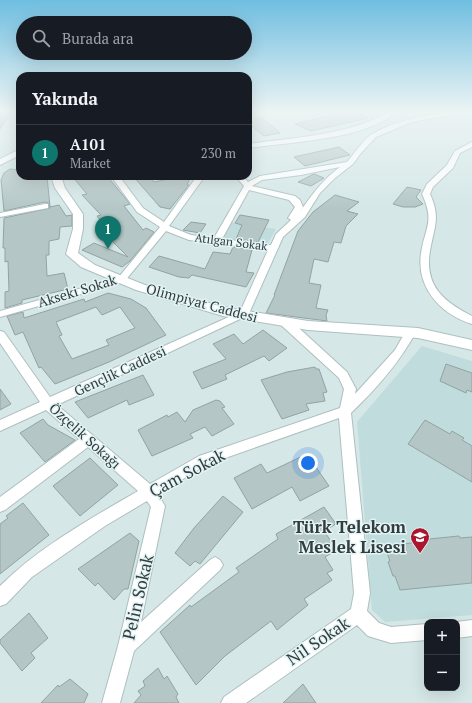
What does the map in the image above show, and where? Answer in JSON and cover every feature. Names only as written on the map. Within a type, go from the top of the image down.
[{"type":"main road","points":[[0,162],[16,154]]},
{"type":"main road","points":[[0,166],[16,159]]},
{"type":"main road","name":"Olimpiyat Caddesi","points":[[57,180],[60,188],[78,214],[79,228],[72,254],[77,260],[88,266],[121,280],[155,293],[241,316],[337,328],[411,332],[472,345]]},
{"type":"street","points":[[279,236],[302,215],[317,192],[332,176],[351,163],[358,152],[365,145]]},
{"type":"street","points":[[470,145],[457,152],[450,166],[430,186],[426,194],[433,207],[435,218],[425,252],[426,278],[431,291],[443,304],[472,320]]},
{"type":"street","points":[[216,241],[248,185],[260,178],[301,173],[351,163]]},
{"type":"street","name":"Atılgan Sokak","points":[[118,180],[140,210],[166,226],[189,237],[274,248]]},
{"type":"street","name":"Akseki Sokak","points":[[0,314],[121,280],[166,226],[198,180]]},
{"type":"street","points":[[241,316],[279,236],[299,207],[297,202],[292,198],[250,188],[243,180]]},
{"type":"street","points":[[0,215],[45,206]]},
{"type":"street","name":"Gençlik Caddesi","points":[[0,426],[241,316]]},
{"type":"street","name":"Nil Sokak","points":[[230,703],[358,614],[362,593],[345,411],[350,389],[343,376],[285,322]]},
{"type":"street","name":"Çam Sokak","points":[[0,598],[26,571],[100,521],[204,460],[345,411],[363,394],[399,353],[411,332]]},
{"type":"street","name":"Özçelik Sokağı","points":[[0,335],[48,404],[149,492]]},
{"type":"street","points":[[0,505],[88,439]]},
{"type":"street","name":"Pelin Sokak","points":[[111,703],[127,646],[158,506],[149,492]]},
{"type":"street","points":[[127,646],[215,565]]},
{"type":"street","points":[[358,614],[374,630],[391,635],[424,632]]},
{"type":"street","points":[[460,630],[472,628]]},
{"type":"shaded area","points":[[230,222],[276,229],[268,243],[226,239],[223,237]]},
{"type":"shaded area","name":"Türk Telekom Meslek Lisesi","points":[[422,346],[472,361],[472,615],[385,622],[372,610],[357,422]]},
{"type":"building","points":[[339,147],[350,155],[305,166],[294,157]]},
{"type":"building","points":[[10,169],[16,170],[16,180],[47,180],[50,207],[59,205],[66,216],[72,215],[72,226],[60,227],[59,239],[49,241],[49,255],[46,255],[47,276],[64,273],[68,289],[22,300],[22,303],[5,308],[5,292],[9,291],[8,261],[5,262],[5,248],[3,248],[4,218],[50,208],[49,203],[45,202],[4,211],[1,180],[4,173]]},
{"type":"building","points":[[314,174],[324,178],[311,186],[298,182]]},
{"type":"building","points":[[75,180],[110,180],[130,204],[124,206],[143,230],[146,228],[154,232],[130,261],[122,267],[82,250],[94,243],[128,257],[101,230],[106,228],[97,216],[101,215],[82,195],[87,194]]},
{"type":"building","points":[[136,180],[152,180],[154,182],[164,180],[189,180],[187,185],[189,185],[170,209],[160,207]]},
{"type":"building","points":[[407,187],[421,190],[416,197],[423,204],[415,207],[403,207],[393,204]]},
{"type":"building","points":[[335,195],[359,202],[347,211],[358,214],[346,226],[341,243],[334,242],[328,262],[314,259],[309,283],[321,285],[316,308],[328,310],[326,315],[327,321],[266,313],[275,295],[298,231],[313,212]]},
{"type":"building","points":[[240,215],[269,220],[258,242],[236,239],[242,225],[235,223]]},
{"type":"building","points":[[191,222],[206,224],[200,233],[183,230]]},
{"type":"building","points":[[233,247],[252,250],[246,272],[254,273],[246,287],[192,275],[189,278],[179,277],[149,267],[159,256],[205,269],[213,252],[230,254]]},
{"type":"building","points":[[108,293],[131,299],[146,308],[166,335],[109,362],[55,384],[41,367],[39,368],[23,332],[15,335],[7,316],[23,312],[24,318],[84,299],[85,302]],"holes":[[[96,307],[102,315],[120,307],[135,328],[106,340],[109,345],[72,359],[59,336],[62,335],[56,322]]]},
{"type":"building","points":[[263,330],[287,348],[269,361],[264,356],[225,375],[227,379],[202,389],[193,372],[226,359],[213,344],[234,334],[243,344]]},
{"type":"building","points":[[446,364],[472,373],[472,392],[467,390],[466,393],[440,381]]},
{"type":"building","points":[[315,367],[316,369],[319,369],[327,392],[323,393],[325,401],[306,404],[309,410],[282,419],[261,380],[287,372]]},
{"type":"building","points":[[143,375],[154,395],[129,405],[127,400],[88,418],[75,402]]},
{"type":"building","points":[[0,389],[11,404],[0,410]]},
{"type":"building","points":[[216,400],[220,401],[225,407],[222,408],[234,424],[212,436],[205,427],[190,434],[193,438],[152,456],[138,430],[167,415],[168,417],[177,412],[185,422],[193,410]]},
{"type":"building","points":[[43,419],[48,425],[75,440],[45,462],[20,433]]},
{"type":"building","points":[[425,420],[450,434],[452,431],[464,438],[462,440],[472,446],[472,482],[408,444]]},
{"type":"building","points":[[307,454],[329,486],[300,501],[292,487],[252,509],[234,478],[261,464],[267,473]]},
{"type":"building","points":[[90,458],[118,485],[80,516],[53,486]]},
{"type":"building","points":[[223,496],[243,512],[200,564],[195,561],[190,566],[175,553],[194,528]]},
{"type":"building","points":[[23,503],[49,535],[0,574],[0,524],[8,518],[6,516]]},
{"type":"building","points":[[324,507],[336,524],[324,531],[337,550],[325,557],[333,570],[327,573],[332,580],[304,599],[308,605],[277,630],[271,621],[225,656],[196,685],[160,632],[190,605],[191,607],[239,572],[236,568],[278,539],[276,534]]},
{"type":"building","points":[[130,533],[139,541],[128,589],[124,589],[114,600],[98,583],[95,586],[78,569]]},
{"type":"building","points":[[459,536],[460,538],[472,537],[472,583],[400,590],[388,562],[390,561],[385,547],[430,540],[429,539]]},
{"type":"building","points":[[29,613],[48,638],[31,653],[35,658],[22,671],[0,643],[0,640]]},
{"type":"building","points":[[158,668],[164,679],[167,676],[178,694],[176,697],[179,703],[134,703],[141,695],[138,691],[145,686],[143,681]]},
{"type":"building","points":[[70,679],[88,694],[84,703],[41,703],[58,685],[59,687]]},
{"type":"building","points":[[303,684],[316,703],[283,703]]},
{"type":"place","name":"A101","points":[[108,249]]},
{"type":"place","name":"Türk Telekom Meslek Lisesi","points":[[420,554]]}]
